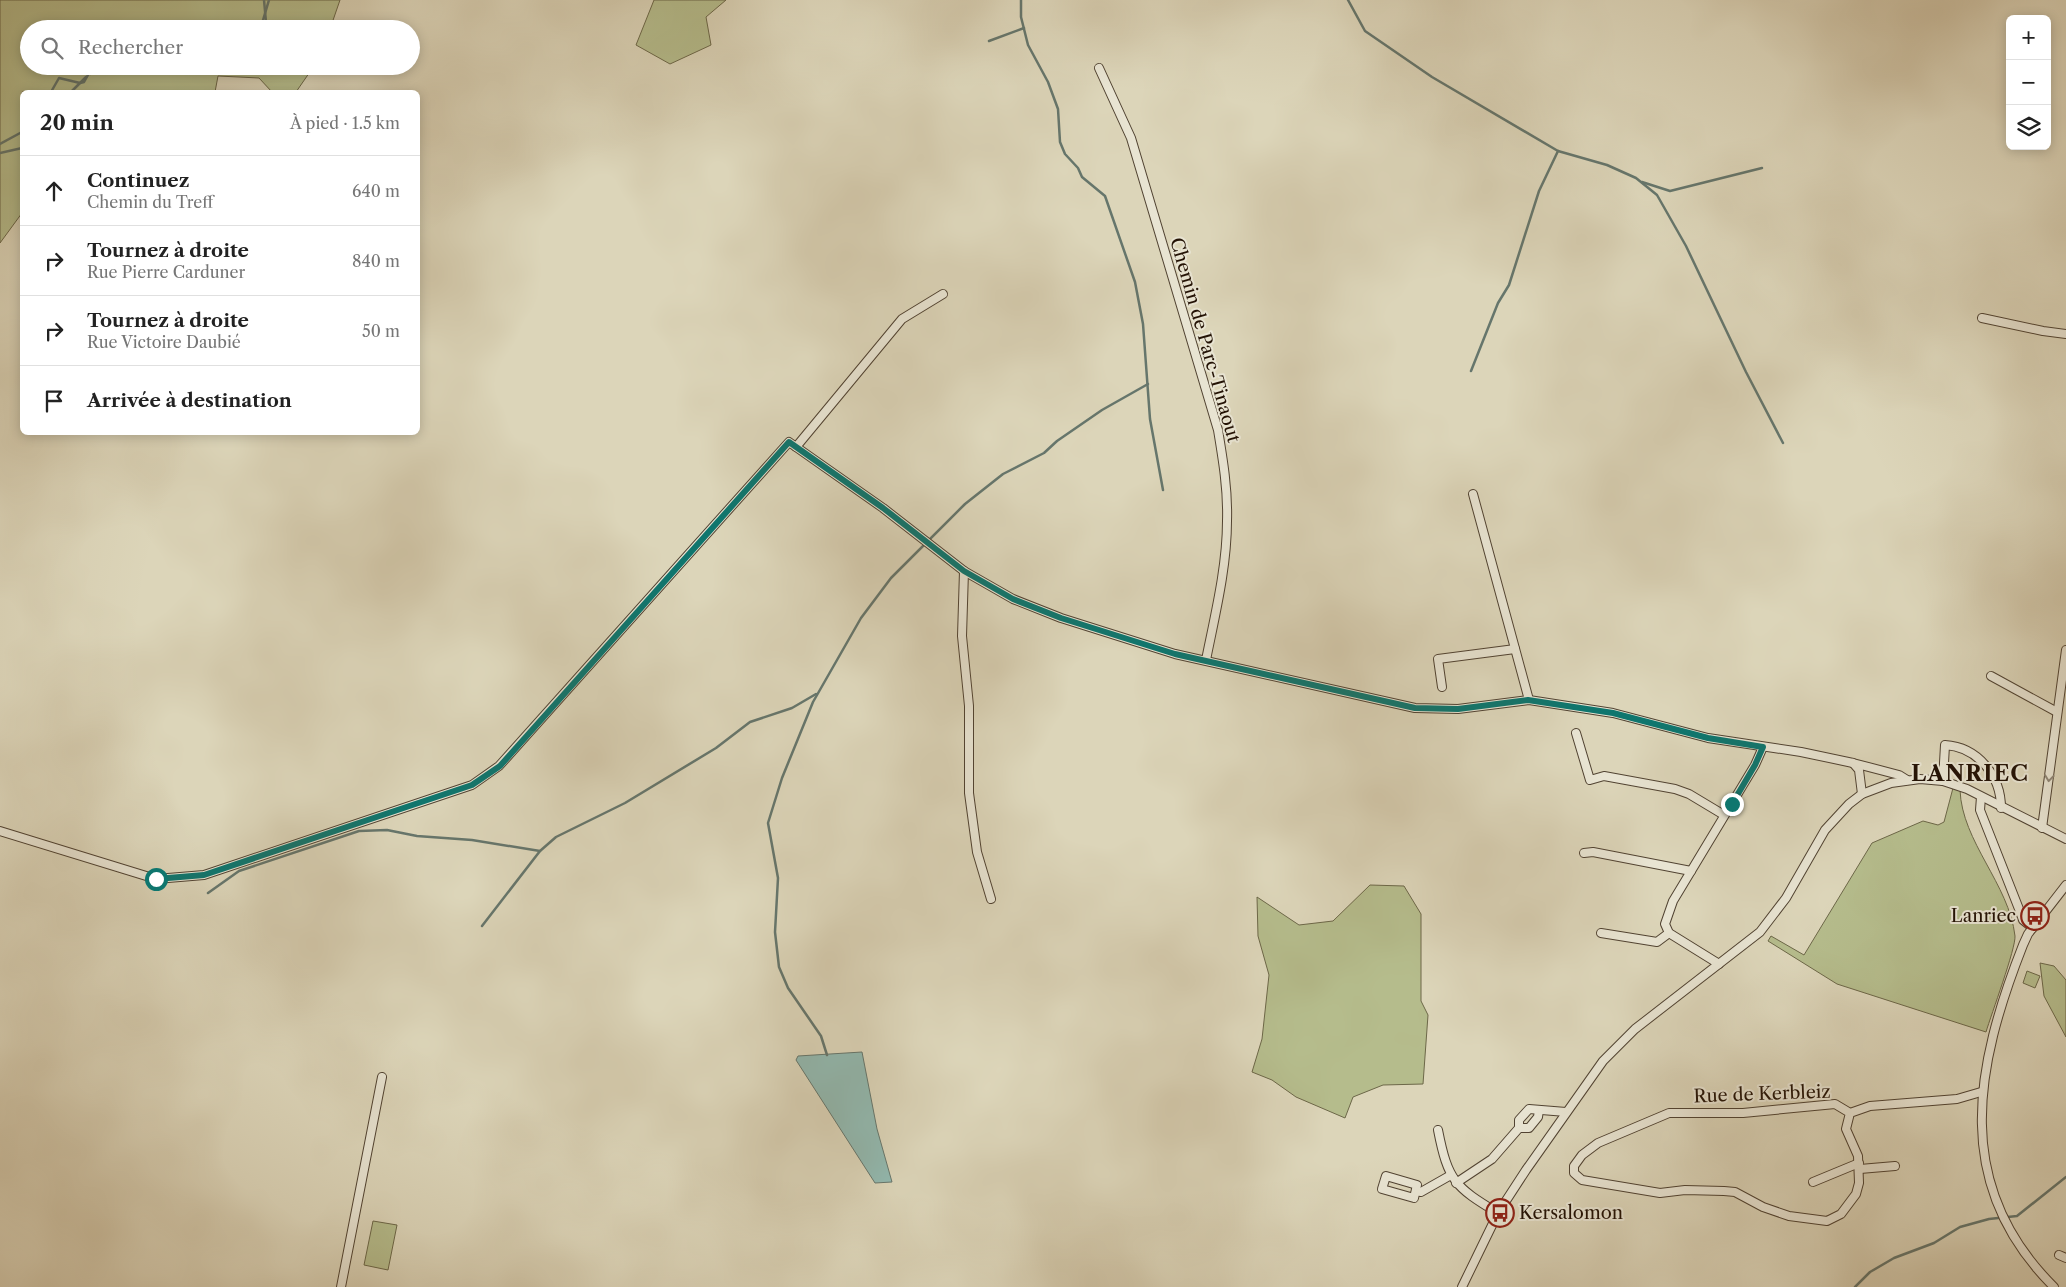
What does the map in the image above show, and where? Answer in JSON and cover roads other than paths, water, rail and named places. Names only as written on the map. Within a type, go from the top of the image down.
[{"type":"street","name":"Chemin de Parc-Tinaout","points":[[1099,68],[1130,138],[1218,430],[1225,477],[1227,522],[1220,589],[1206,660]]},
{"type":"street","points":[[796,448],[902,319],[943,294]]},
{"type":"street","points":[[1982,318],[2066,334]]},
{"type":"street","points":[[0,831],[156,879],[204,875],[472,785],[500,766],[789,442],[883,508],[964,571],[1013,599],[1061,618],[1175,654],[1415,708],[1458,709],[1528,700],[1613,713],[1708,738],[1801,752],[1899,775],[1907,780]]},
{"type":"street","points":[[1472,494],[1528,700]]},
{"type":"street","points":[[964,571],[962,636],[969,706],[969,793],[978,852],[991,899]]},
{"type":"street","points":[[1442,687],[1438,659],[1515,649]]},
{"type":"street","points":[[2042,828],[2057,712],[2063,698],[2066,650]]},
{"type":"street","points":[[1991,676],[2057,712]]},
{"type":"street","points":[[1576,733],[1590,780],[1604,776],[1675,789],[1689,794],[1724,815]]},
{"type":"street","points":[[1943,780],[1945,771],[1944,745],[1964,750],[1986,765],[1993,775],[2001,792],[2000,808]]},
{"type":"street","points":[[1720,964],[1669,933],[1665,924],[1668,911],[1755,765],[1763,747]]},
{"type":"street","points":[[1853,764],[1858,770],[1862,794]]},
{"type":"street","points":[[1462,1287],[1498,1213],[1603,1061],[1624,1040],[1760,932],[1786,898],[1830,823],[1844,808],[1862,794],[1890,783],[1907,780],[1943,780],[1967,789],[2000,808],[2066,838]]},
{"type":"street","points":[[1980,797],[1980,810],[2018,909],[2023,920],[2033,928]]},
{"type":"street","points":[[1584,853],[1593,852],[1691,871]]},
{"type":"street","points":[[2054,1287],[2011,1233],[1998,1205],[1986,1170],[1981,1131],[1981,1092],[1995,1031],[2017,961],[2033,928],[2066,885]]},
{"type":"street","points":[[1601,932],[1657,942],[1669,933]]},
{"type":"street","points":[[341,1287],[382,1077]]},
{"type":"street","name":"Rue de Kerbleiz","points":[[1850,1113],[1834,1104],[1743,1114],[1669,1113],[1598,1143],[1582,1154],[1574,1166],[1574,1173],[1582,1180],[1660,1193],[1700,1189],[1735,1192],[1775,1212],[1815,1221],[1827,1221],[1841,1214],[1856,1194],[1860,1166],[1858,1156],[1846,1135],[1846,1122],[1850,1113],[1870,1106],[1957,1099],[1981,1092]]},
{"type":"street","points":[[1456,1183],[1492,1159],[1519,1128],[1519,1120],[1529,1109],[1566,1112]]},
{"type":"street","points":[[1519,1128],[1529,1128],[1538,1117],[1539,1110]]},
{"type":"street","points":[[1438,1130],[1444,1162],[1456,1183],[1474,1198],[1498,1213]]},
{"type":"street","points":[[1813,1182],[1860,1166],[1895,1166]]},
{"type":"street","points":[[1416,1191],[1421,1192],[1451,1175]]},
{"type":"water","points":[[862,1052],[877,1129],[892,1182],[875,1183],[796,1060],[798,1056]]},
{"type":"waterway","points":[[264,0],[266,20]]},
{"type":"waterway","points":[[263,20],[269,0]]},
{"type":"waterway","points":[[1021,0],[1021,17],[1028,45],[1048,82],[1058,109],[1060,142],[1065,154],[1078,168],[1082,177],[1105,196],[1135,282],[1143,324],[1150,419],[1163,490]]},
{"type":"waterway","points":[[1348,0],[1365,31],[1432,77],[1558,151],[1607,165],[1636,178],[1657,195],[1686,246],[1746,372],[1783,443]]},
{"type":"waterway","points":[[989,41],[1024,28]]},
{"type":"waterway","points":[[52,90],[59,78],[80,83],[84,82],[88,75]]},
{"type":"waterway","points":[[73,90],[86,77]]},
{"type":"waterway","points":[[0,144],[20,133]]},
{"type":"waterway","points":[[0,153],[20,148]]},
{"type":"waterway","points":[[1471,371],[1498,303],[1509,285],[1539,191],[1558,151]]},
{"type":"waterway","points":[[1642,182],[1670,191],[1762,168]]},
{"type":"waterway","points":[[827,1055],[821,1036],[788,988],[779,967],[775,932],[778,878],[768,823],[782,778],[813,702],[861,618],[891,578],[965,504],[1003,474],[1044,453],[1057,441],[1102,410],[1148,384]]},
{"type":"waterway","points":[[482,926],[540,851],[556,837],[625,803],[716,748],[750,722],[792,708],[816,694]]},
{"type":"waterway","points":[[208,893],[239,871],[359,831],[387,830],[417,836],[472,840],[540,851]]},
{"type":"waterway","points":[[1855,1287],[1870,1272],[1894,1258],[1934,1243],[1960,1227],[1989,1219],[2017,1216],[2066,1177]]},
{"type":"place","name":"Lanriec","points":[[2035,916]]},
{"type":"place","name":"Kersalomon","points":[[1500,1213]]},
{"type":"district","name":"LANRIEC","points":[[1970,773]]}]
